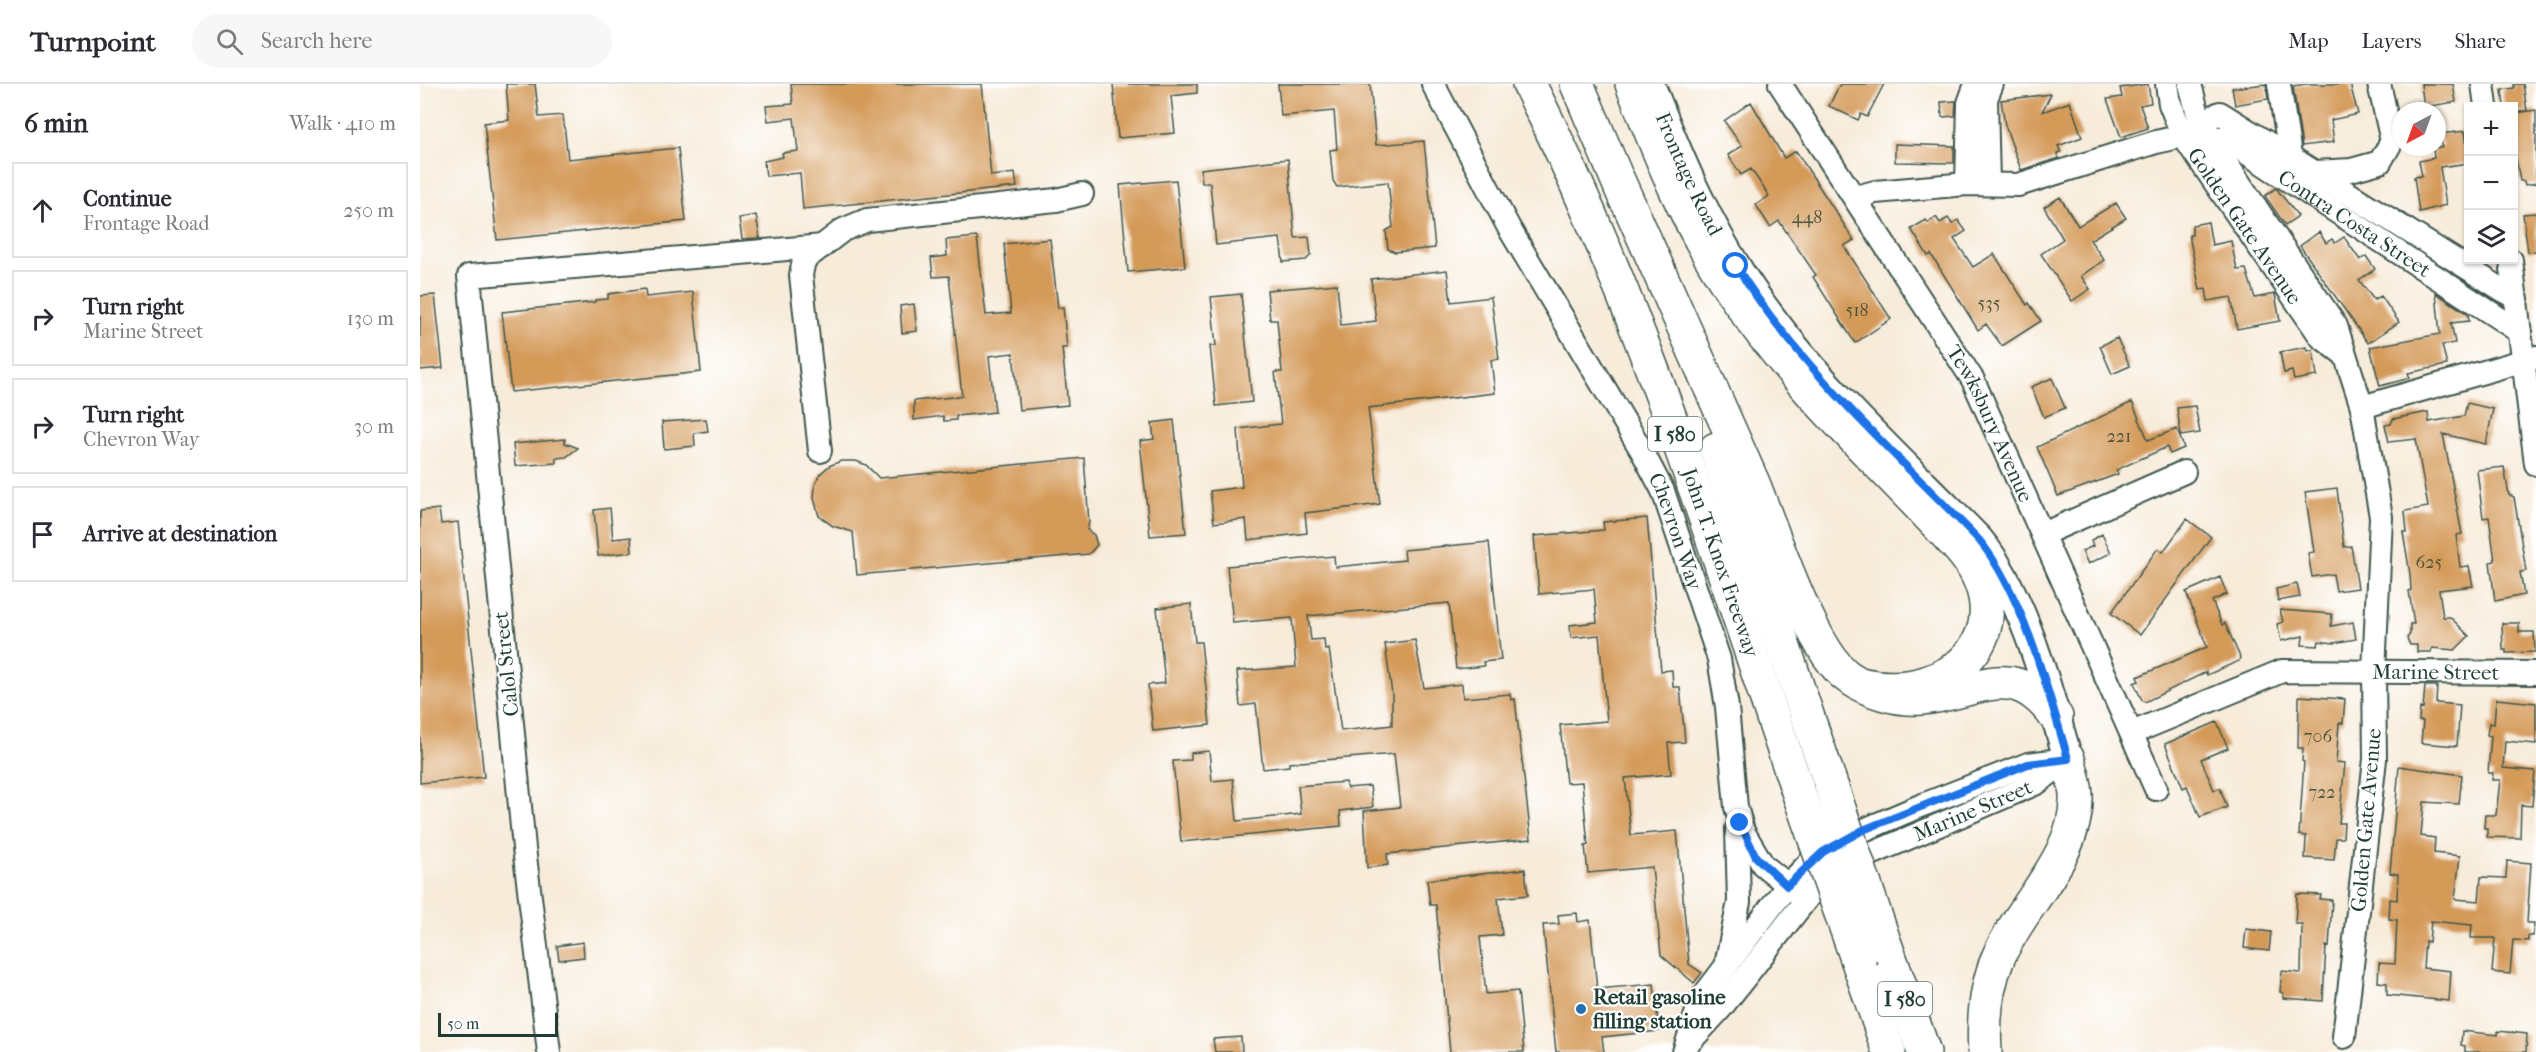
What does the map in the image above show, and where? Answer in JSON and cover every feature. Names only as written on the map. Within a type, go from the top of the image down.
[{"type":"highway","name":"John T. Knox Freeway","points":[[1529,84],[1572,172],[1640,337],[1889,1052]]},
{"type":"highway","name":"John T. Knox Freeway","points":[[1577,84],[1618,180],[1692,380],[1924,1052]]},
{"type":"highway","points":[[1632,84],[1683,206],[1712,260],[1743,308],[1798,378],[1953,541],[1980,578],[1985,604],[1984,622],[1974,648],[1963,663],[1944,677],[1924,686],[1894,689],[1860,684]]},
{"type":"highway","points":[[1618,180],[1816,634],[1835,666],[1860,684],[1892,696],[1920,698],[1992,683],[2014,684],[2033,691],[2056,717]]},
{"type":"highway","points":[[1985,1052],[1987,997],[1998,959],[2014,928],[2060,855],[2070,832],[2076,796],[2068,759]]},
{"type":"main road","name":"Frontage Road","points":[[1650,84],[1701,205],[1755,295],[1820,377],[1979,540],[1995,562],[2015,601],[2056,717],[2068,759]]},
{"type":"street","name":"Chevron Way","points":[[1433,84],[1509,228],[1642,450],[1663,491],[1719,659],[1728,714],[1736,807],[1751,849],[1769,872],[1796,892]]},
{"type":"street","name":"Tewksbury Avenue","points":[[1780,84],[1856,197],[1973,380],[2156,789]]},
{"type":"street","points":[[1976,84],[1969,103],[1978,184]]},
{"type":"street","points":[[1978,184],[1986,99],[1992,84]]},
{"type":"street","name":"Golden Gate Avenue","points":[[2167,84],[2170,104],[2321,337],[2345,355],[2362,407],[2381,517],[2374,672],[2375,759],[2344,1037]]},
{"type":"street","name":"Golden Gate Avenue","points":[[2190,84],[2191,134]]},
{"type":"street","points":[[2279,84],[2290,155]]},
{"type":"street","points":[[2315,172],[2351,170],[2380,162],[2391,141],[2379,84]]},
{"type":"street","points":[[2483,84],[2485,102]]},
{"type":"street","name":"Contra Costa Street","points":[[2191,134],[2220,113],[2517,299]]},
{"type":"street","points":[[1856,197],[1875,192],[1978,184],[2018,185],[2191,134]]},
{"type":"street","name":"Contra Costa Street","points":[[2191,134],[2224,138],[2520,332]]},
{"type":"street","points":[[820,451],[801,275],[804,260],[843,230],[867,220],[1056,200],[1082,194]]},
{"type":"street","name":"Calol Street","points":[[549,1052],[524,848],[468,276],[823,246]]},
{"type":"street","points":[[2512,264],[2520,332],[2530,359],[2536,464]]},
{"type":"street","points":[[2362,407],[2530,359]]},
{"type":"street","points":[[2043,534],[2184,472]]},
{"type":"street","name":"Marine Street","points":[[2132,733],[2282,670],[2536,673]]},
{"type":"street","name":"Marine Street","points":[[1686,1049],[1735,990],[1823,852],[1863,830],[2028,764],[2068,759]]},
{"type":"street","points":[[1723,968],[1731,948],[1739,902],[1736,807]]},
{"type":"street","name":"Marine Street","points":[[1686,1049],[1694,1015],[1704,993],[1748,939],[1796,892]]},
{"type":"building","points":[[506,84],[535,84],[539,117],[563,115],[568,159],[678,148],[686,221],[497,240],[484,123],[509,120]]},
{"type":"building","points":[[791,84],[982,84],[991,176],[1015,173],[1017,187],[803,209],[800,173],[766,176],[764,161],[783,157],[782,153],[798,151],[794,118],[768,121],[766,106],[793,104]]},
{"type":"building","points":[[1113,84],[1197,84],[1197,93],[1171,96],[1175,133],[1118,138]]},
{"type":"building","points":[[1278,84],[1370,84],[1376,145],[1424,141],[1435,248],[1395,252],[1388,249],[1386,231],[1393,227],[1388,182],[1337,187],[1333,181],[1330,150],[1337,149],[1334,111],[1281,116]]},
{"type":"building","points":[[1840,84],[1884,84],[1867,117],[1861,114],[1858,120],[1829,106]]},
{"type":"building","points":[[2148,84],[2151,103],[2140,105],[2148,128],[2121,137],[2107,99],[2122,97],[2120,88]]},
{"type":"building","points":[[2266,84],[2268,99],[2235,105],[2232,88]]},
{"type":"building","points":[[2350,84],[2358,114],[2331,120],[2334,142],[2302,146],[2293,86]]},
{"type":"building","points":[[2421,84],[2453,84],[2456,102],[2423,102]]},
{"type":"building","points":[[2514,84],[2523,84],[2527,111],[2518,111],[2518,102],[2504,102],[2502,90],[2514,88]]},
{"type":"building","points":[[2051,94],[2042,112],[2070,102],[2082,137],[2058,146],[2061,152],[2057,153],[2059,158],[2021,170],[2005,125],[2001,100]]},
{"type":"building","points":[[1956,101],[1955,116],[1942,117],[1941,102]]},
{"type":"building","points":[[1751,102],[1784,158],[1796,151],[1854,240],[1844,246],[1891,319],[1855,343],[1813,277],[1816,275],[1779,221],[1770,227],[1756,205],[1769,196],[1751,169],[1741,175],[1728,155],[1742,146],[1724,121]]},
{"type":"building","points":[[2536,110],[2536,183],[2525,185],[2524,181],[2520,181],[2518,170],[2518,113]]},
{"type":"building","points":[[2464,131],[2464,164],[2440,167],[2446,205],[2419,212],[2414,177],[2422,176],[2419,161],[2434,158],[2434,156],[2446,156],[2446,133]]},
{"type":"building","points":[[1895,144],[1954,146],[1954,163],[1895,162]]},
{"type":"building","points":[[1288,159],[1295,238],[1309,237],[1311,255],[1306,260],[1283,262],[1280,238],[1216,245],[1210,183],[1202,183],[1201,169]]},
{"type":"building","points":[[1176,180],[1185,267],[1128,272],[1120,185]]},
{"type":"building","points":[[2276,188],[2298,216],[2285,225],[2265,196]]},
{"type":"building","points":[[2060,197],[2078,226],[2116,203],[2126,218],[2090,240],[2104,260],[2081,276],[2090,289],[2072,301],[2041,254],[2063,239],[2044,207]]},
{"type":"building","points":[[2536,213],[2536,251],[2528,252],[2523,214]]},
{"type":"building","points":[[756,215],[760,238],[742,239],[739,218]]},
{"type":"building","points":[[1936,217],[1940,223],[1948,218],[1952,224],[1958,220],[1966,231],[1954,239],[1973,267],[1994,254],[2027,305],[2029,303],[2041,321],[2002,346],[1986,324],[1978,330],[1931,254],[1928,256],[1911,229],[1926,220],[1928,223]]},
{"type":"building","points":[[2208,222],[2212,245],[2231,241],[2237,270],[2246,269],[2255,298],[2275,294],[2280,321],[2237,329],[2231,297],[2208,301],[2206,289],[2200,290],[2189,235],[2192,235],[2192,225]]},
{"type":"building","points":[[2319,232],[2326,243],[2332,239],[2335,243],[2344,237],[2360,260],[2366,256],[2375,269],[2359,280],[2374,300],[2381,296],[2399,322],[2368,343],[2300,246]]},
{"type":"building","points":[[977,237],[986,315],[1011,313],[1004,244],[1050,239],[1058,308],[1063,307],[1067,348],[1062,348],[1068,405],[1019,410],[1013,353],[989,356],[995,412],[956,416],[956,420],[944,421],[943,416],[914,420],[914,401],[962,396],[949,276],[933,277],[931,258],[947,256],[946,240]]},
{"type":"building","points":[[1447,270],[1451,302],[1491,297],[1499,359],[1491,360],[1495,393],[1368,408],[1380,504],[1305,513],[1307,533],[1248,540],[1246,519],[1214,523],[1210,491],[1242,487],[1238,429],[1281,424],[1275,372],[1282,372],[1277,320],[1270,320],[1267,290],[1337,284],[1341,325],[1376,321],[1371,279]]},
{"type":"building","points":[[645,289],[646,297],[693,292],[701,372],[511,392],[502,312],[595,302],[595,300],[608,299],[608,294]]},
{"type":"building","points":[[2436,293],[2468,314],[2469,321],[2451,323],[2455,343],[2442,345],[2447,365],[2408,373],[2410,378],[2380,386],[2370,347],[2440,334]]},
{"type":"building","points":[[1241,294],[1252,402],[1216,406],[1210,346],[1216,346],[1211,297]]},
{"type":"building","points":[[435,295],[443,368],[420,370],[420,296]]},
{"type":"building","points":[[914,304],[917,331],[902,333],[900,306]]},
{"type":"building","points":[[2117,338],[2130,366],[2112,374],[2100,346]]},
{"type":"building","points":[[2306,347],[2307,351],[2313,350],[2317,376],[2294,380],[2292,371],[2284,373],[2280,352]]},
{"type":"building","points":[[2052,378],[2065,408],[2044,417],[2031,387]]},
{"type":"building","points":[[2132,402],[2148,440],[2177,429],[2184,448],[2170,454],[2167,447],[2116,470],[2118,474],[2058,496],[2037,447]]},
{"type":"building","points":[[2467,403],[2493,409],[2486,444],[2443,434],[2462,534],[2456,535],[2460,567],[2469,566],[2473,586],[2439,590],[2443,617],[2450,617],[2469,636],[2455,650],[2432,648],[2431,652],[2417,652],[2417,645],[2410,645],[2407,638],[2410,634],[2410,624],[2414,624],[2409,591],[2411,590],[2410,574],[2403,532],[2407,532],[2405,511],[2428,507],[2416,439],[2389,442],[2385,425],[2391,424],[2393,419],[2428,412],[2429,422],[2464,416]]},
{"type":"building","points":[[2195,406],[2200,433],[2181,436],[2177,408]]},
{"type":"building","points":[[706,419],[708,431],[694,433],[695,446],[664,449],[662,422]]},
{"type":"building","points":[[1174,420],[1186,533],[1150,536],[1140,441],[1154,439],[1152,423]]},
{"type":"building","points":[[565,439],[565,443],[578,448],[566,457],[556,458],[556,463],[515,466],[513,444]]},
{"type":"building","points":[[1084,458],[1089,522],[1087,530],[1094,535],[1097,545],[1089,554],[857,575],[853,532],[833,526],[819,516],[814,498],[815,485],[820,474],[829,466],[841,461],[856,461],[866,465],[879,478]]},
{"type":"building","points":[[2504,467],[2509,495],[2514,497],[2526,571],[2520,572],[2524,595],[2495,601],[2490,562],[2495,561],[2489,517],[2483,518],[2477,470]]},
{"type":"building","points":[[2337,488],[2344,547],[2351,546],[2358,588],[2336,591],[2333,574],[2312,577],[2308,553],[2314,552],[2305,492]]},
{"type":"building","points":[[610,508],[613,539],[631,537],[632,552],[598,556],[594,510]]},
{"type":"building","points":[[439,509],[441,524],[458,522],[484,777],[420,783],[420,511]]},
{"type":"building","points":[[1647,518],[1661,671],[1672,670],[1673,687],[1680,687],[1685,742],[1668,743],[1671,774],[1625,778],[1631,835],[1677,831],[1689,964],[1702,973],[1694,983],[1661,955],[1652,867],[1588,873],[1585,846],[1588,845],[1582,782],[1566,783],[1560,725],[1607,721],[1599,635],[1571,638],[1570,625],[1597,622],[1594,589],[1539,594],[1534,536],[1604,530],[1603,522]]},
{"type":"building","points":[[2187,519],[2211,537],[2140,635],[2111,613],[2158,548],[2163,552]]},
{"type":"building","points":[[2102,534],[2111,553],[2088,564],[2082,551],[2093,546],[2091,540]]},
{"type":"building","points":[[1489,542],[1501,660],[1483,662],[1484,666],[1456,669],[1449,603],[1308,616],[1311,640],[1324,639],[1325,650],[1329,649],[1341,731],[1392,725],[1392,694],[1385,644],[1415,640],[1424,688],[1462,684],[1463,698],[1510,694],[1511,700],[1515,699],[1531,839],[1387,854],[1388,865],[1367,868],[1364,811],[1400,807],[1394,754],[1289,763],[1289,766],[1263,769],[1256,704],[1240,706],[1237,671],[1296,667],[1292,618],[1233,623],[1227,566],[1334,556],[1335,567],[1405,560],[1404,550]]},
{"type":"building","points":[[2220,577],[2227,594],[2212,601],[2222,625],[2225,623],[2240,657],[2239,661],[2207,675],[2206,672],[2145,702],[2134,683],[2139,681],[2137,677],[2207,647],[2186,592]]},
{"type":"building","points":[[2297,584],[2300,597],[2278,601],[2276,589]]},
{"type":"building","points":[[1191,604],[1195,642],[1201,642],[1210,725],[1153,731],[1148,685],[1165,683],[1157,608]]},
{"type":"building","points":[[2280,610],[2332,614],[2331,626],[2353,622],[2356,639],[2334,643],[2319,641],[2318,646],[2302,645],[2303,636],[2281,641],[2277,624],[2283,622]]},
{"type":"building","points":[[2502,623],[2519,623],[2519,632],[2534,632],[2535,652],[2506,653],[2506,650],[2503,650]]},
{"type":"building","points":[[2425,686],[2437,686],[2436,703],[2460,705],[2457,746],[2421,743],[2423,721],[2419,721],[2420,708],[2423,709]]},
{"type":"building","points":[[2299,696],[2345,699],[2343,723],[2339,723],[2336,762],[2345,763],[2339,823],[2344,823],[2343,838],[2336,838],[2334,860],[2305,858],[2306,836],[2299,835],[2304,762],[2302,761],[2303,748],[2298,748]]},
{"type":"building","points":[[2496,699],[2536,703],[2536,744],[2505,741],[2503,768],[2535,771],[2532,806],[2521,805],[2520,838],[2487,837],[2487,828],[2484,828],[2485,815],[2496,815],[2500,780],[2492,780],[2493,773],[2488,773],[2491,736],[2487,735],[2489,723],[2494,724]]},
{"type":"building","points":[[2217,722],[2228,748],[2201,759],[2214,790],[2220,788],[2227,807],[2200,817],[2187,786],[2183,788],[2165,744]]},
{"type":"building","points":[[1209,751],[1212,781],[1233,779],[1237,821],[1301,814],[1298,786],[1346,782],[1347,788],[1370,786],[1373,807],[1340,811],[1341,826],[1181,842],[1173,761],[1191,760],[1191,753]]},
{"type":"building","points":[[2399,766],[2462,775],[2459,804],[2424,802],[2421,836],[2435,838],[2434,853],[2460,856],[2455,899],[2479,901],[2481,877],[2506,878],[2507,861],[2531,863],[2527,923],[2534,923],[2533,936],[2528,936],[2528,941],[2513,940],[2510,974],[2492,972],[2495,938],[2471,938],[2472,925],[2431,921],[2429,942],[2425,941],[2423,968],[2451,971],[2449,1001],[2387,995],[2387,983],[2378,982],[2379,963],[2395,964],[2397,920],[2389,919],[2390,899],[2397,900],[2398,874],[2390,873]]},
{"type":"building","points":[[1525,869],[1528,895],[1498,898],[1502,935],[1480,937],[1486,994],[1518,991],[1524,1052],[1450,1052],[1436,905],[1430,905],[1427,880]]},
{"type":"building","points":[[2297,894],[2321,895],[2320,899],[2332,900],[2329,947],[2326,946],[2323,1001],[2283,998],[2283,993],[2280,992],[2282,971],[2301,973],[2302,924],[2295,924]]},
{"type":"building","points":[[1577,913],[1578,922],[1590,920],[1597,989],[1654,984],[1659,1031],[1602,1037],[1604,1052],[1556,1052],[1543,925],[1559,924],[1558,915]]},
{"type":"building","points":[[2246,929],[2271,932],[2269,951],[2244,948]]},
{"type":"building","points":[[583,942],[584,957],[559,960],[557,946]]},
{"type":"building","points":[[2462,1031],[2498,1035],[2498,1031],[2527,1034],[2526,1052],[2465,1052],[2465,1046],[2461,1045]]},
{"type":"building","points":[[1241,1037],[1242,1052],[1215,1052],[1213,1039]]},
{"type":"place","name":"Retail gasoline filling station","points":[[1581,1009]]},
{"type":"route","points":[[1736,266],[1765,309],[1808,364],[1979,540],[1995,562],[2012,593],[2056,717],[2068,759],[2028,764],[1863,830],[1835,844],[1809,862],[1787,886],[1769,872],[1756,857],[1740,823]]}]
